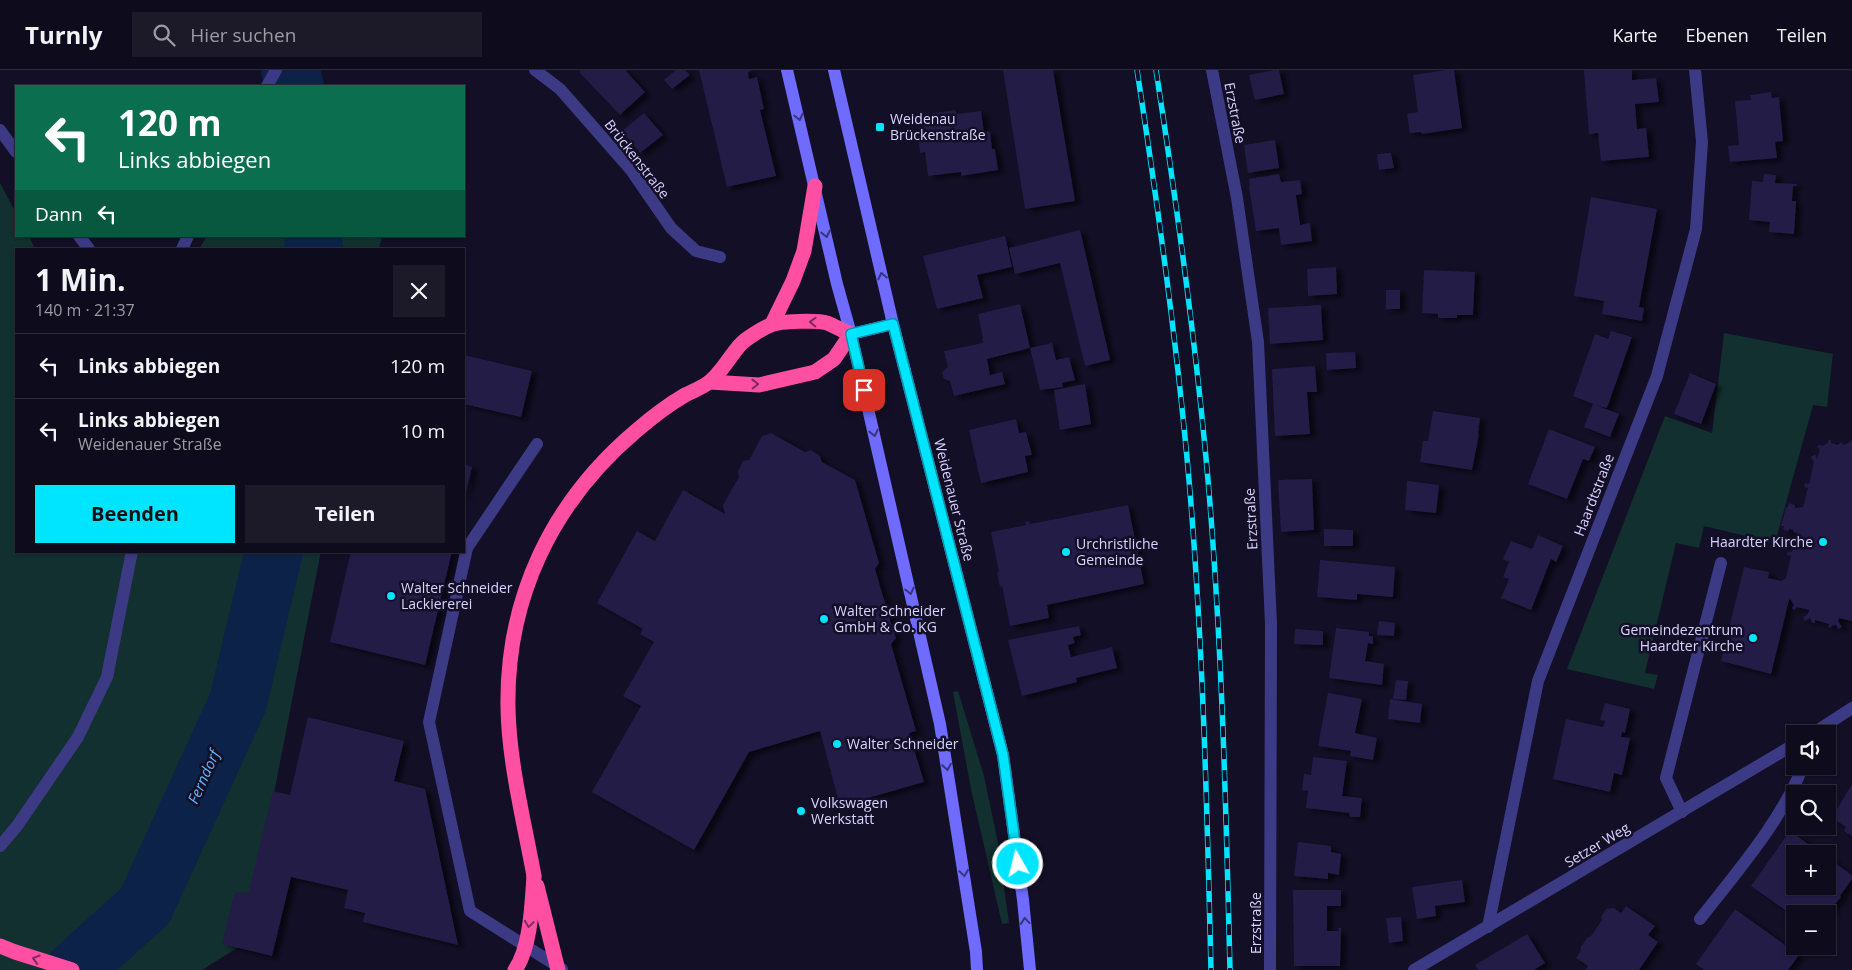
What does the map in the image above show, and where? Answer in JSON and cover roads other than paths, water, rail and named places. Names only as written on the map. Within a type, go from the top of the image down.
[{"type":"highway","points":[[772,324],[793,281],[804,251],[815,186]]},
{"type":"highway","points":[[558,970],[534,876],[512,753],[508,709],[509,670],[519,608],[542,548],[557,522],[593,473],[636,430],[684,396],[710,382],[741,343],[772,324],[810,321],[826,323],[851,334],[834,359],[816,372],[759,386],[710,382]]},
{"type":"highway","points":[[515,970],[529,930],[534,876]]},
{"type":"highway","points":[[0,946],[72,970]]},
{"type":"main road","points":[[788,70],[837,284],[851,334],[940,724],[973,933],[977,970]]},
{"type":"main road","name":"Weidenauer Straße","points":[[834,70],[893,324],[1003,755],[1023,900],[1030,970]]},
{"type":"main road","points":[[851,334],[893,324]]},
{"type":"street","points":[[268,85],[276,70]]},
{"type":"street","name":"Brückenstraße","points":[[535,70],[560,89],[631,170],[671,228],[696,250],[720,257]]},
{"type":"street","name":"Erzstraße","points":[[1212,70],[1237,198],[1258,342],[1271,624],[1270,970]]},
{"type":"street","name":"Haardtstraße","points":[[1488,928],[1538,681],[1657,376],[1696,229],[1702,142],[1695,70]]},
{"type":"street","points":[[0,130],[15,151]]},
{"type":"street","points":[[80,237],[88,248]]},
{"type":"street","points":[[537,444],[467,548],[429,722],[470,911],[564,970]]},
{"type":"street","points":[[0,846],[17,826],[78,737],[107,677],[132,553]]},
{"type":"street","points":[[1682,812],[1666,778],[1721,564]]},
{"type":"street","points":[[1826,725],[1852,708]]},
{"type":"street","name":"Setzer Weg","points":[[1414,970],[1488,928],[1786,749]]},
{"type":"street","points":[[1700,919],[1760,841],[1794,788],[1799,775]]},
{"type":"waterway","name":"Ferndorf","points":[[290,70],[295,85]]},
{"type":"waterway","name":"Ferndorf","points":[[313,237],[314,248]]},
{"type":"waterway","name":"Ferndorf","points":[[74,970],[145,906],[238,702],[274,553]]},
{"type":"railway","points":[[1137,70],[1179,377],[1189,480],[1201,663],[1211,970]]},
{"type":"railway","points":[[1156,70],[1198,377],[1208,480],[1220,664],[1230,970]]},
{"type":"place","name":"Weidenau Brückenstraße","points":[[880,127]]},
{"type":"place","name":"Haardter Kirche","points":[[1823,542]]},
{"type":"place","name":"Urchristliche Gemeinde","points":[[1066,552]]},
{"type":"place","name":"Walter Schneider Lackiererei","points":[[391,596]]},
{"type":"place","name":"Walter Schneider GmbH & Co. KG","points":[[824,619]]},
{"type":"place","name":"Gemeindezentrum Haardter Kirche","points":[[1753,638]]},
{"type":"place","name":"Walter Schneider","points":[[837,744]]},
{"type":"place","name":"Volkswagen Werkstatt","points":[[801,811]]}]
